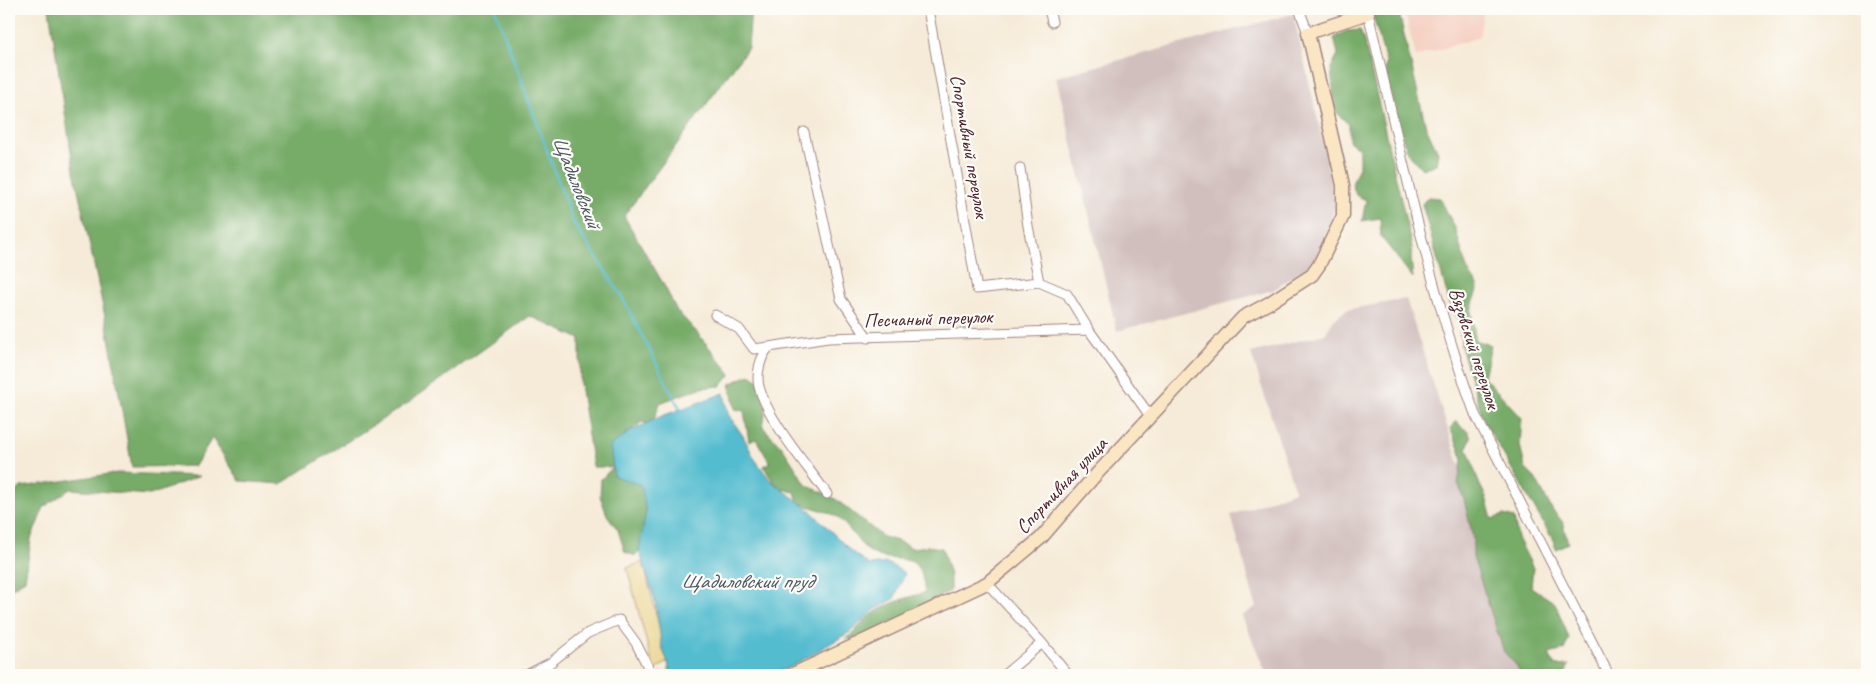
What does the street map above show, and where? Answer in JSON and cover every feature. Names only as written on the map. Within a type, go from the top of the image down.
[{"type":"street","name":"Спортивный переулок","points":[[928,9],[977,289],[1039,282]]},
{"type":"street","points":[[1049,9],[1052,22]]},
{"type":"street","points":[[1299,9],[1308,33],[1367,11]]},
{"type":"street","name":"Вязовский переулок","points":[[1367,11],[1435,286],[1475,414],[1610,675]]},
{"type":"street","name":"Спортивная улица","points":[[791,675],[986,583],[1041,538],[1150,416],[1243,317],[1312,275],[1319,266],[1343,216],[1343,185],[1308,33]]},
{"type":"street","points":[[804,132],[842,299],[868,338]]},
{"type":"street","points":[[1020,168],[1028,226],[1039,282],[1067,294],[1089,330],[1150,416]]},
{"type":"street","points":[[716,315],[739,329],[754,349],[769,347]]},
{"type":"street","name":"Песчаный переулок","points":[[769,347],[828,338],[1089,330]]},
{"type":"street","points":[[769,347],[760,361],[759,384],[766,405],[782,431],[828,494]]},
{"type":"street","points":[[986,583],[1042,643],[1068,675]]},
{"type":"street","points":[[527,675],[550,663],[588,633],[618,620],[636,643],[652,675]]},
{"type":"street","points":[[1004,675],[1042,643]]},
{"type":"shaded area","points":[[1404,9],[1484,9],[1479,37],[1416,57]]},
{"type":"shaded area","points":[[1293,14],[1328,163],[1335,207],[1316,261],[1273,290],[1117,331],[1056,77]]},
{"type":"shaded area","points":[[1406,299],[1527,675],[1267,675],[1242,616],[1256,607],[1231,515],[1295,491],[1251,353],[1325,334],[1334,320],[1346,310]]},
{"type":"green space","points":[[49,9],[751,9],[748,48],[624,216],[677,311],[731,374],[721,386],[700,388],[660,403],[652,425],[642,422],[623,436],[640,471],[653,539],[636,556],[625,552],[618,530],[607,515],[600,496],[601,479],[613,467],[593,467],[580,384],[580,339],[530,316],[408,403],[281,484],[240,481],[212,438],[195,466],[132,467],[107,326],[74,171]]},
{"type":"green space","points":[[1371,9],[1398,9],[1426,127],[1438,152],[1436,164],[1422,169],[1407,152],[1385,74],[1386,62]]},
{"type":"green space","points":[[1360,30],[1365,44],[1412,247],[1413,278],[1381,237],[1380,218],[1362,221],[1366,200],[1356,195],[1352,184],[1359,167],[1359,148],[1349,141],[1349,125],[1335,111],[1331,68],[1338,54],[1334,38],[1346,31]]},
{"type":"green space","points":[[1428,197],[1440,198],[1455,228],[1467,269],[1478,286],[1471,311],[1476,341],[1491,345],[1484,377],[1522,418],[1520,445],[1525,468],[1535,478],[1553,511],[1562,521],[1568,543],[1556,549],[1553,540],[1484,421],[1461,346],[1459,321],[1449,301],[1422,204]]},
{"type":"green space","points":[[750,375],[759,381],[766,408],[763,427],[782,447],[807,486],[837,500],[883,537],[898,541],[912,548],[928,546],[942,548],[950,575],[950,591],[874,632],[845,640],[866,619],[880,609],[925,592],[921,573],[918,567],[911,562],[871,553],[837,517],[798,502],[795,492],[780,487],[772,480],[764,466],[770,463],[756,439],[749,442],[744,411],[735,409],[730,384]]},
{"type":"green space","points":[[1457,421],[1461,427],[1468,431],[1471,438],[1467,447],[1479,483],[1486,497],[1492,519],[1504,515],[1514,518],[1518,538],[1533,568],[1531,587],[1555,603],[1569,638],[1564,650],[1549,654],[1555,666],[1569,665],[1566,672],[1567,675],[1521,675],[1517,666],[1504,652],[1473,557],[1473,538],[1464,499],[1458,483],[1462,461],[1460,451],[1450,428]]},
{"type":"green space","points":[[117,473],[200,476],[150,495],[70,489],[44,507],[31,539],[25,580],[9,590],[9,538],[16,519],[9,518],[9,498],[21,487]]},
{"type":"sand","points":[[643,562],[668,662],[654,670],[627,568]]},
{"type":"water","name":"Щадиловский пруд","points":[[724,393],[728,414],[743,436],[754,458],[770,480],[811,511],[851,551],[869,565],[887,563],[905,573],[894,599],[874,610],[850,632],[791,667],[770,675],[670,675],[668,662],[662,648],[655,600],[639,550],[646,511],[641,485],[614,476],[610,446],[631,431],[662,416]]},
{"type":"waterway","name":"Щадиловский","points":[[495,9],[574,224],[621,295],[680,409]]}]
